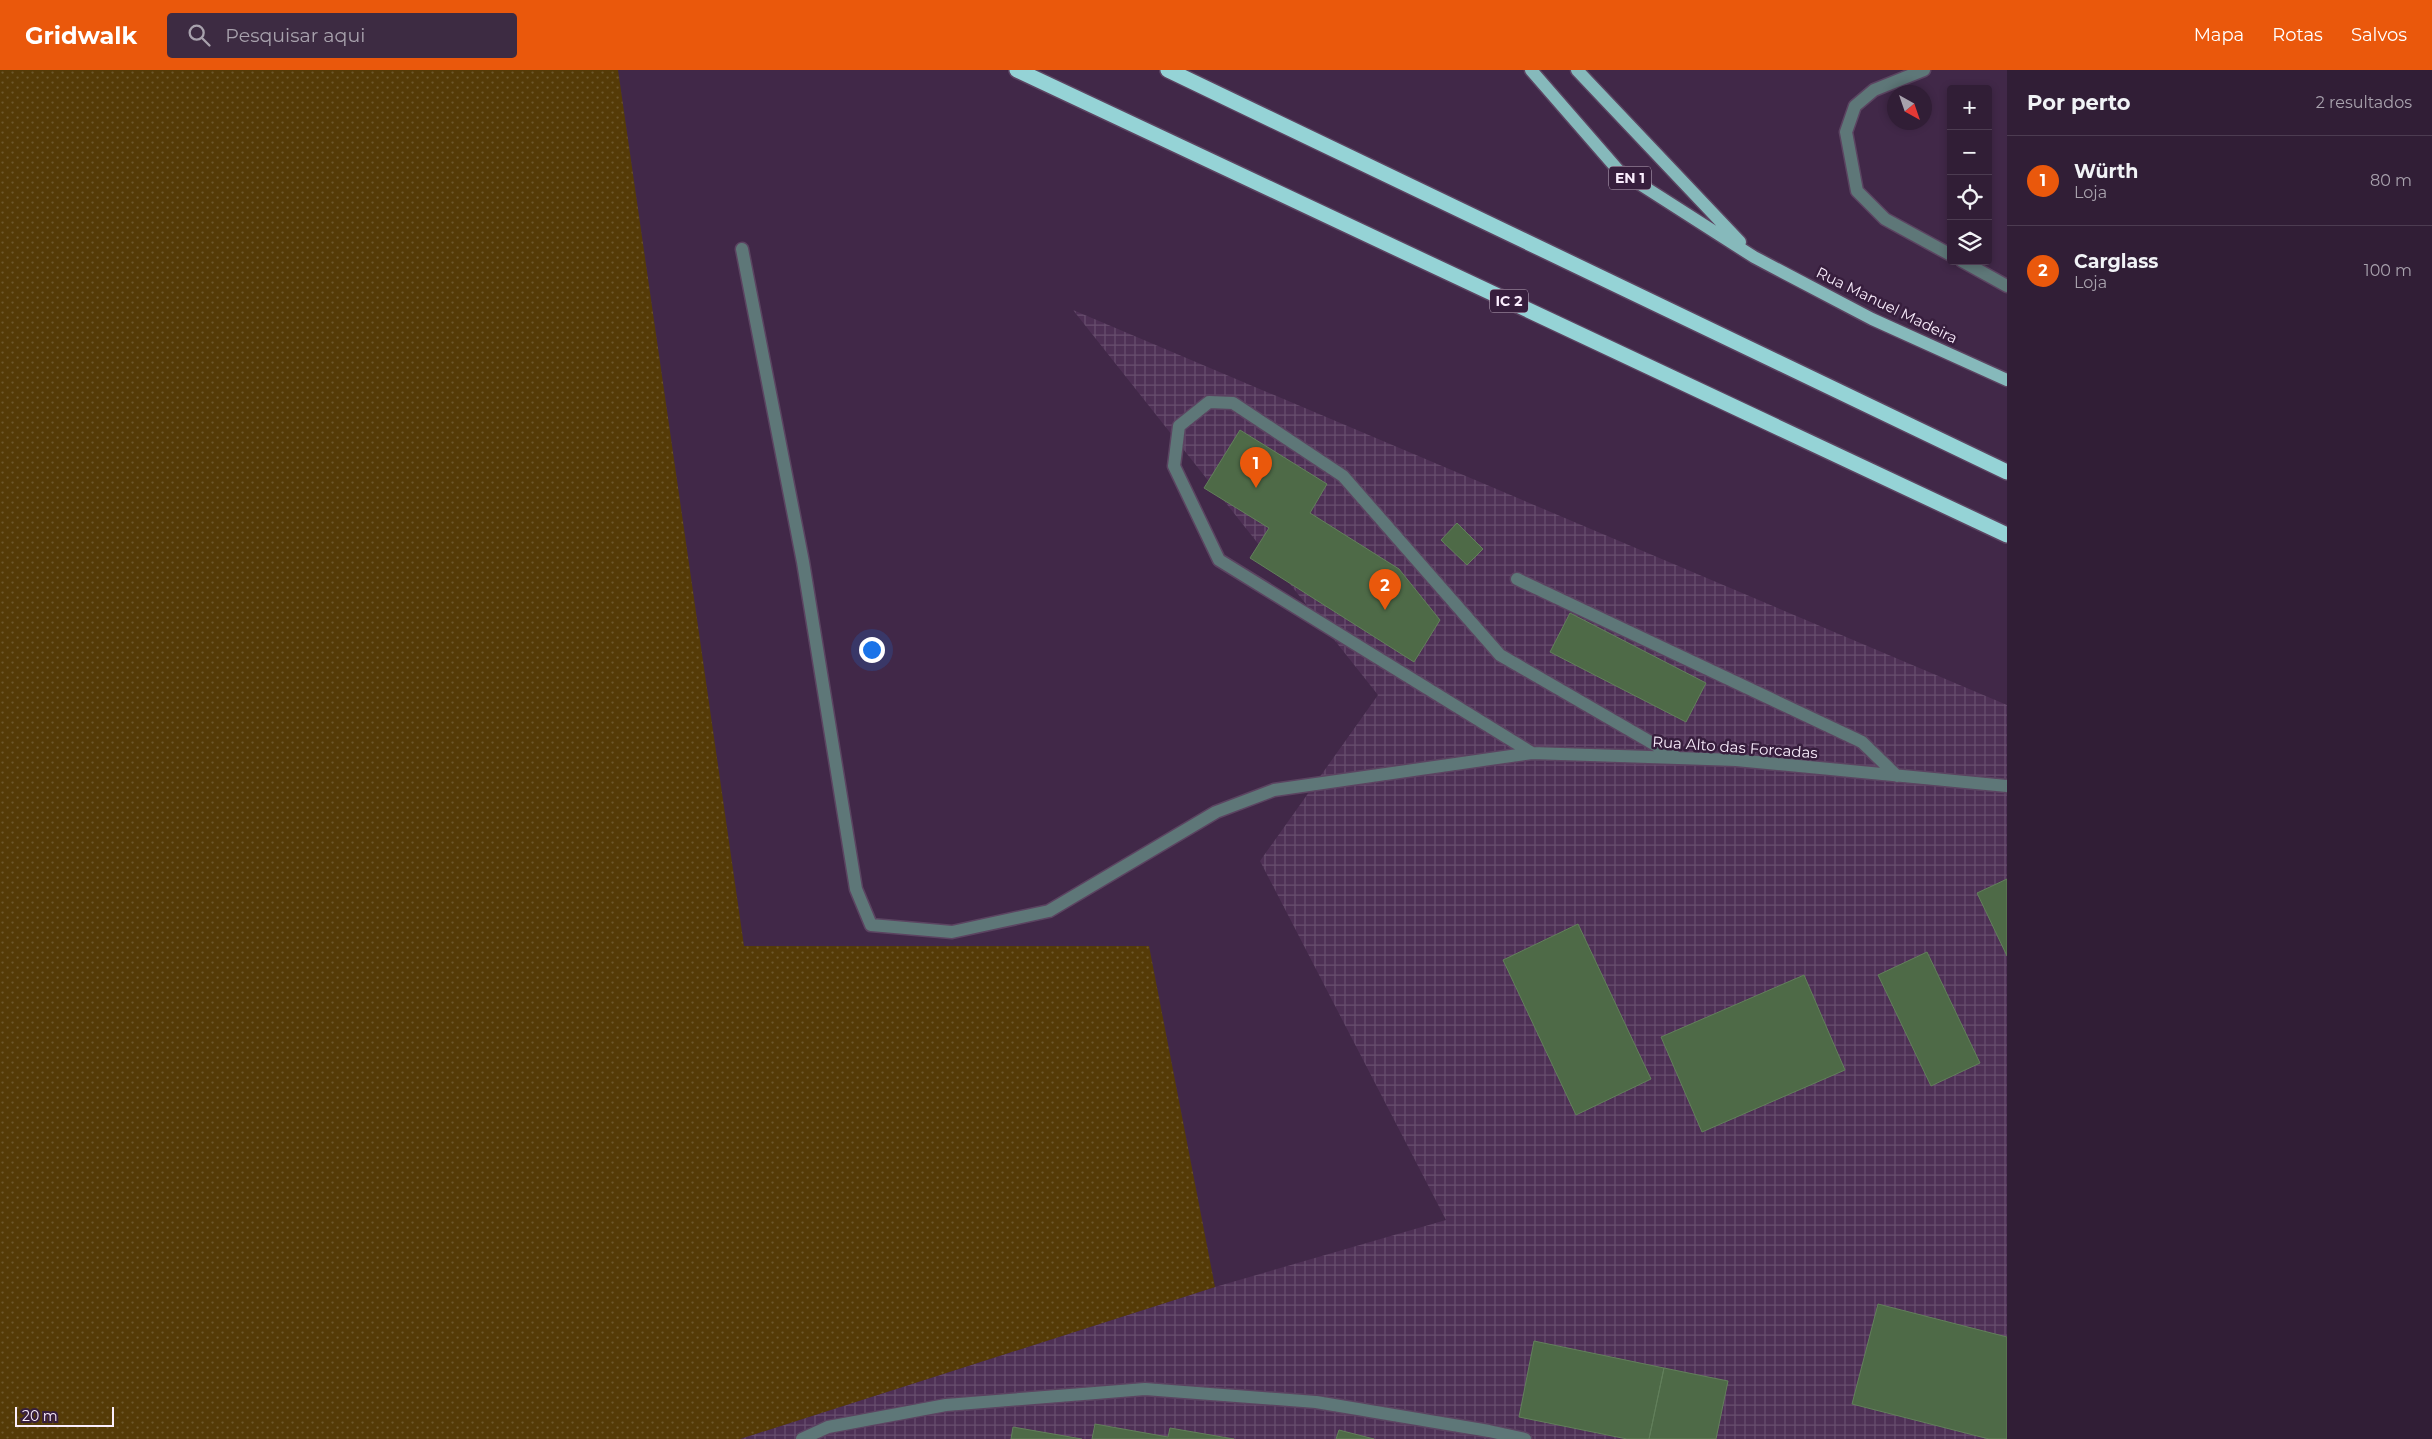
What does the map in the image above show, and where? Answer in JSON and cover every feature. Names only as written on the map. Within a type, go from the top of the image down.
[{"type":"highway","name":"IC 2","points":[[1017,70],[2007,535]]},
{"type":"highway","points":[[1168,70],[2007,472]]},
{"type":"main road","name":"Rua Manuel Madeira","points":[[1531,70],[1618,170],[1754,257],[1872,319],[2007,380]]},
{"type":"main road","name":"Rua Manuel Madeira","points":[[1577,70],[1754,257]]},
{"type":"street","points":[[1924,70],[1874,90],[1855,106],[1846,132],[1857,192],[1886,219],[1947,253]]},
{"type":"street","name":"Rua Alto das Forcadas","points":[[742,249],[803,562],[856,889],[871,925],[952,932],[1049,911],[1216,812],[1274,790],[1532,753],[1736,760],[2007,786]]},
{"type":"street","points":[[1969,265],[2007,286]]},
{"type":"street","points":[[1532,753],[1219,560],[1174,466],[1179,426],[1209,402],[1233,403],[1343,476],[1500,655],[1679,758]]},
{"type":"street","points":[[1517,578],[1862,742],[1897,776]]},
{"type":"street","points":[[802,1439],[828,1427],[946,1405],[1145,1389],[1316,1402],[1525,1439]]},
{"type":"shaded area","points":[[0,70],[618,70],[744,946],[1149,946],[1215,1287],[740,1439],[0,1439]]},
{"type":"shaded area","points":[[1073,310],[2007,705],[2007,1439],[740,1439],[1215,1287],[1446,1220],[1260,861],[1378,695]]},
{"type":"building","points":[[1240,430],[1327,484],[1310,513],[1399,569],[1440,620],[1414,662],[1250,558],[1269,528],[1204,488]]},
{"type":"building","points":[[1457,523],[1483,549],[1467,565],[1441,540]]},
{"type":"building","points":[[1570,613],[1706,683],[1686,722],[1550,652]]},
{"type":"building","points":[[2007,879],[2007,956],[1977,893]]},
{"type":"building","points":[[1578,924],[1651,1079],[1576,1115],[1503,960]]},
{"type":"building","points":[[1927,952],[1980,1063],[1931,1086],[1878,975]]},
{"type":"building","points":[[1804,975],[1845,1070],[1702,1132],[1661,1037]]},
{"type":"building","points":[[1878,1304],[2007,1337],[2007,1439],[1989,1439],[1852,1404]]},
{"type":"building","points":[[1534,1341],[1664,1368],[1649,1439],[1627,1439],[1519,1417]]},
{"type":"building","points":[[1664,1368],[1728,1381],[1716,1439],[1649,1439]]},
{"type":"building","points":[[1095,1424],[1168,1437],[1170,1428],[1234,1439],[1092,1439]]},
{"type":"building","points":[[1013,1427],[1082,1439],[1011,1439]]},
{"type":"building","points":[[1339,1430],[1374,1439],[1336,1439]]},
{"type":"place","name":"Würth","points":[[1256,488]]},
{"type":"place","name":"Carglass","points":[[1385,610]]}]
